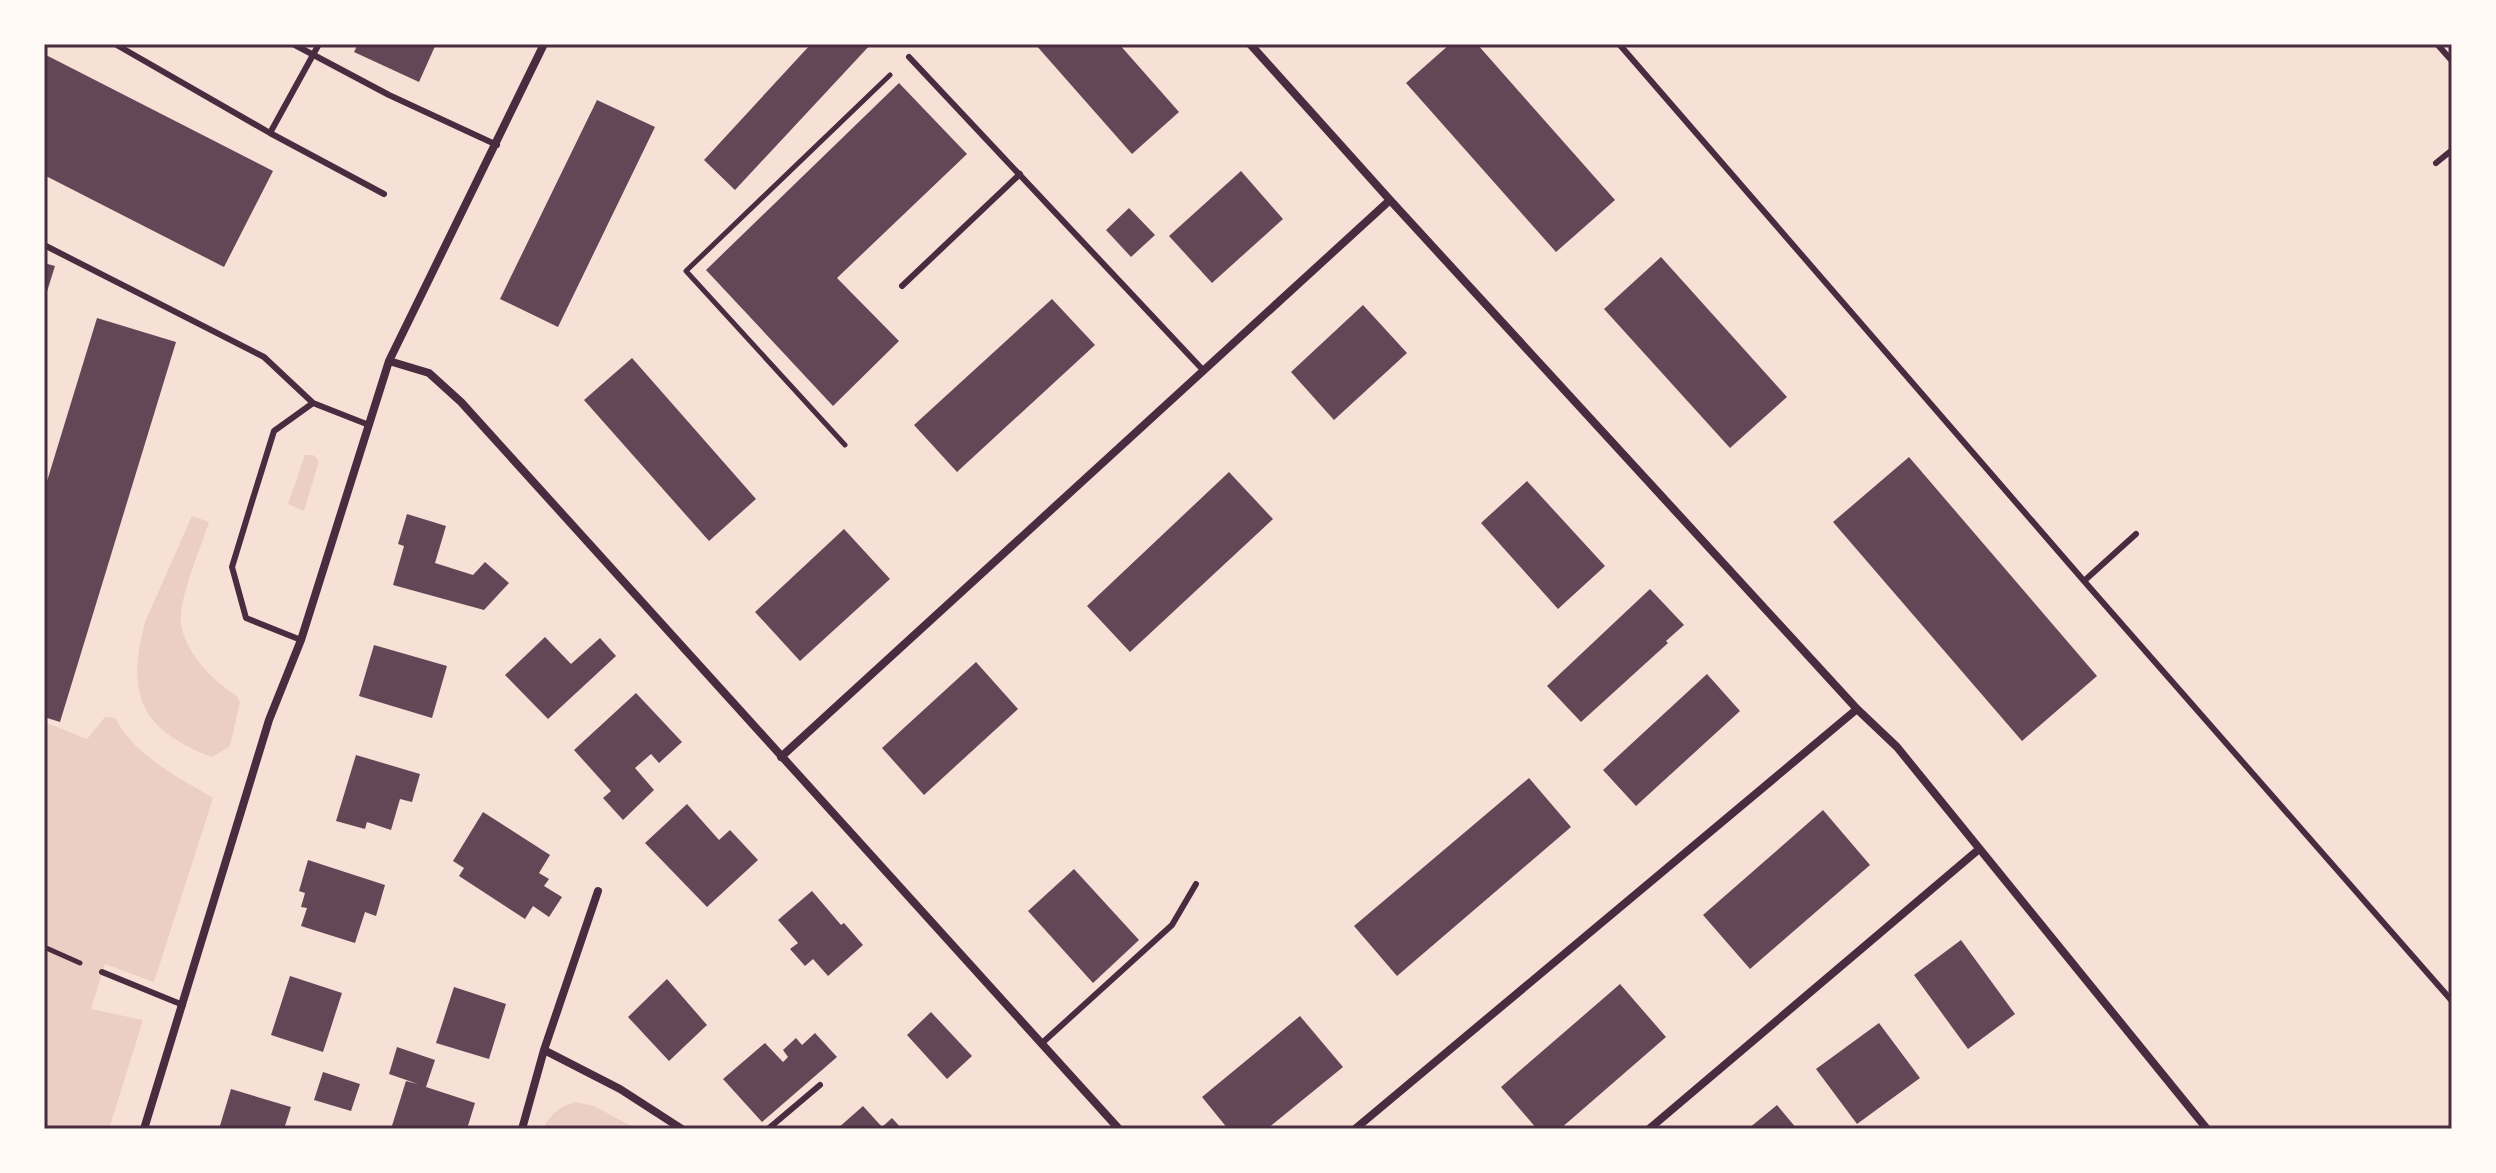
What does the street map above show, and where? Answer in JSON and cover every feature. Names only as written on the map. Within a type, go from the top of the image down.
[{"type":"street","points":[[144,1129],[269,720],[301,640],[389,361],[544,44]]},
{"type":"street","points":[[1250,44],[1857,709],[1897,747],[2207,1129]]},
{"type":"street","points":[[781,757],[1390,200]]},
{"type":"street","points":[[389,361],[429,373],[461,402],[1119,1129]]},
{"type":"street","points":[[1355,1129],[1857,709]]},
{"type":"street","points":[[1649,1129],[1978,850]]},
{"type":"street","points":[[522,1129],[544,1050],[598,891]]},
{"type":"street","points":[[544,1050],[620,1089],[682,1129]]},
{"type":"lane","points":[[115,44],[384,194]]},
{"type":"lane","points":[[293,44],[389,95],[497,145]]},
{"type":"lane","points":[[270,133],[319,44]]},
{"type":"lane","points":[[1619,44],[2452,1001]]},
{"type":"lane","points":[[2437,44],[2452,61]]},
{"type":"lane","points":[[909,57],[1203,370]]},
{"type":"lane","points":[[2436,163],[2452,150]]},
{"type":"lane","points":[[902,286],[1020,174]]},
{"type":"lane","points":[[44,245],[264,357],[313,403],[369,425]]},
{"type":"lane","points":[[301,640],[246,618],[232,567],[274,431],[313,403]]},
{"type":"lane","points":[[2084,581],[2136,534]]},
{"type":"lane","points":[[1040,1044],[1172,925],[1196,884]]},
{"type":"lane","points":[[102,972],[183,1005]]},
{"type":"lane","points":[[768,1129],[820,1085]]},
{"type":"path","points":[[845,445],[686,271],[909,57]]},
{"type":"path","points":[[44,947],[102,972]]},
{"type":"shaded area","points":[[305,455],[313,455],[319,461],[304,511],[288,504]]},
{"type":"shaded area","points":[[192,516],[209,522],[183,601],[181,624],[188,646],[202,666],[240,702],[230,746],[212,757],[168,735],[154,722],[144,707],[137,670],[145,622]]},
{"type":"shaded area","points":[[105,717],[115,718],[134,744],[158,764],[213,798],[154,982],[105,964],[91,1009],[143,1020],[109,1129],[44,1129],[44,722],[87,739]]},
{"type":"shaded area","points":[[575,1102],[594,1106],[637,1129],[543,1129],[556,1111]]},
{"type":"building","points":[[358,44],[436,44],[419,82],[354,52]]},
{"type":"building","points":[[811,44],[871,44],[735,190],[704,160]]},
{"type":"building","points":[[1035,44],[1119,44],[1179,112],[1132,154]]},
{"type":"building","points":[[1450,44],[1477,44],[1615,200],[1556,252],[1406,83]]},
{"type":"building","points":[[44,54],[273,171],[224,267],[44,175]]},
{"type":"building","points":[[899,83],[967,154],[837,278],[899,341],[833,406],[706,270]]},
{"type":"building","points":[[597,100],[655,127],[558,327],[500,299]]},
{"type":"building","points":[[1241,171],[1283,219],[1212,283],[1169,236]]},
{"type":"building","points":[[1129,208],[1155,235],[1131,257],[1106,230]]},
{"type":"building","points":[[1661,257],[1787,397],[1730,448],[1604,309]]},
{"type":"building","points":[[44,263],[55,266],[45,298],[44,298]]},
{"type":"building","points":[[1052,299],[1095,345],[957,472],[914,425]]},
{"type":"building","points":[[1363,305],[1407,353],[1334,420],[1291,372]]},
{"type":"building","points":[[97,318],[176,342],[60,722],[44,717],[44,491]]},
{"type":"building","points":[[632,358],[756,499],[709,541],[584,400]]},
{"type":"building","points":[[1909,457],[2097,676],[2022,741],[1833,522]]},
{"type":"building","points":[[1229,472],[1273,519],[1130,652],[1087,606]]},
{"type":"building","points":[[1527,481],[1605,566],[1558,609],[1481,523]]},
{"type":"building","points":[[407,514],[446,526],[435,563],[473,575],[485,562],[509,583],[484,610],[393,585],[404,546],[398,544]]},
{"type":"building","points":[[844,529],[890,579],[800,661],[755,612]]},
{"type":"building","points":[[1650,589],[1684,625],[1581,722],[1547,686]]},
{"type":"building","points":[[545,637],[571,664],[600,638],[616,656],[548,719],[505,675]]},
{"type":"building","points":[[374,645],[447,666],[432,718],[359,696]]},
{"type":"building","points":[[976,662],[1018,709],[924,795],[882,748]]},
{"type":"building","points":[[1707,674],[1740,711],[1636,806],[1603,770]]},
{"type":"building","points":[[636,693],[682,742],[659,763],[651,754],[635,768],[654,790],[623,820],[603,798],[611,791],[574,750]]},
{"type":"building","points":[[356,755],[420,774],[412,802],[400,799],[391,830],[367,822],[365,829],[336,821]]},
{"type":"building","points":[[1529,778],[1571,827],[1397,976],[1354,926]]},
{"type":"building","points":[[687,804],[719,840],[730,830],[758,860],[707,907],[645,843]]},
{"type":"building","points":[[1823,810],[1870,865],[1750,969],[1703,915]]},
{"type":"building","points":[[483,812],[550,855],[539,873],[549,879],[544,886],[562,897],[549,917],[533,906],[525,919],[459,876],[464,868],[453,861]]},
{"type":"building","points":[[308,860],[385,885],[376,916],[365,912],[355,943],[301,926],[307,908],[301,907],[305,893],[299,891]]},
{"type":"building","points":[[1074,869],[1139,940],[1093,983],[1028,911]]},
{"type":"building","points":[[812,891],[863,945],[828,976],[813,959],[805,966],[790,949],[798,943],[778,920]]},
{"type":"building","points":[[1961,940],[2015,1014],[1968,1049],[1914,975]]},
{"type":"building","points":[[290,976],[342,993],[323,1052],[271,1035]]},
{"type":"building","points":[[667,979],[707,1025],[669,1061],[628,1017]]},
{"type":"building","points":[[1620,984],[1666,1037],[1560,1129],[1537,1129],[1501,1087]]},
{"type":"building","points":[[454,987],[506,1004],[489,1059],[436,1043]]},
{"type":"building","points":[[931,1012],[972,1056],[947,1079],[907,1035]]},
{"type":"building","points":[[1300,1016],[1343,1067],[1267,1129],[1228,1129],[1202,1097]]},
{"type":"building","points":[[1879,1023],[1920,1078],[1857,1124],[1816,1069]]},
{"type":"building","points":[[815,1033],[837,1057],[762,1122],[723,1079],[765,1043],[783,1062],[788,1057],[783,1050],[796,1038],[802,1045]]},
{"type":"building","points":[[397,1047],[435,1060],[426,1087],[475,1103],[467,1129],[391,1129],[406,1081],[418,1084],[389,1074]]},
{"type":"building","points":[[323,1072],[360,1084],[351,1111],[314,1100]]},
{"type":"building","points":[[231,1089],[291,1107],[284,1129],[219,1129]]},
{"type":"building","points":[[1777,1105],[1797,1129],[1748,1129]]},
{"type":"building","points":[[863,1106],[882,1127],[892,1118],[902,1129],[837,1129]]}]
